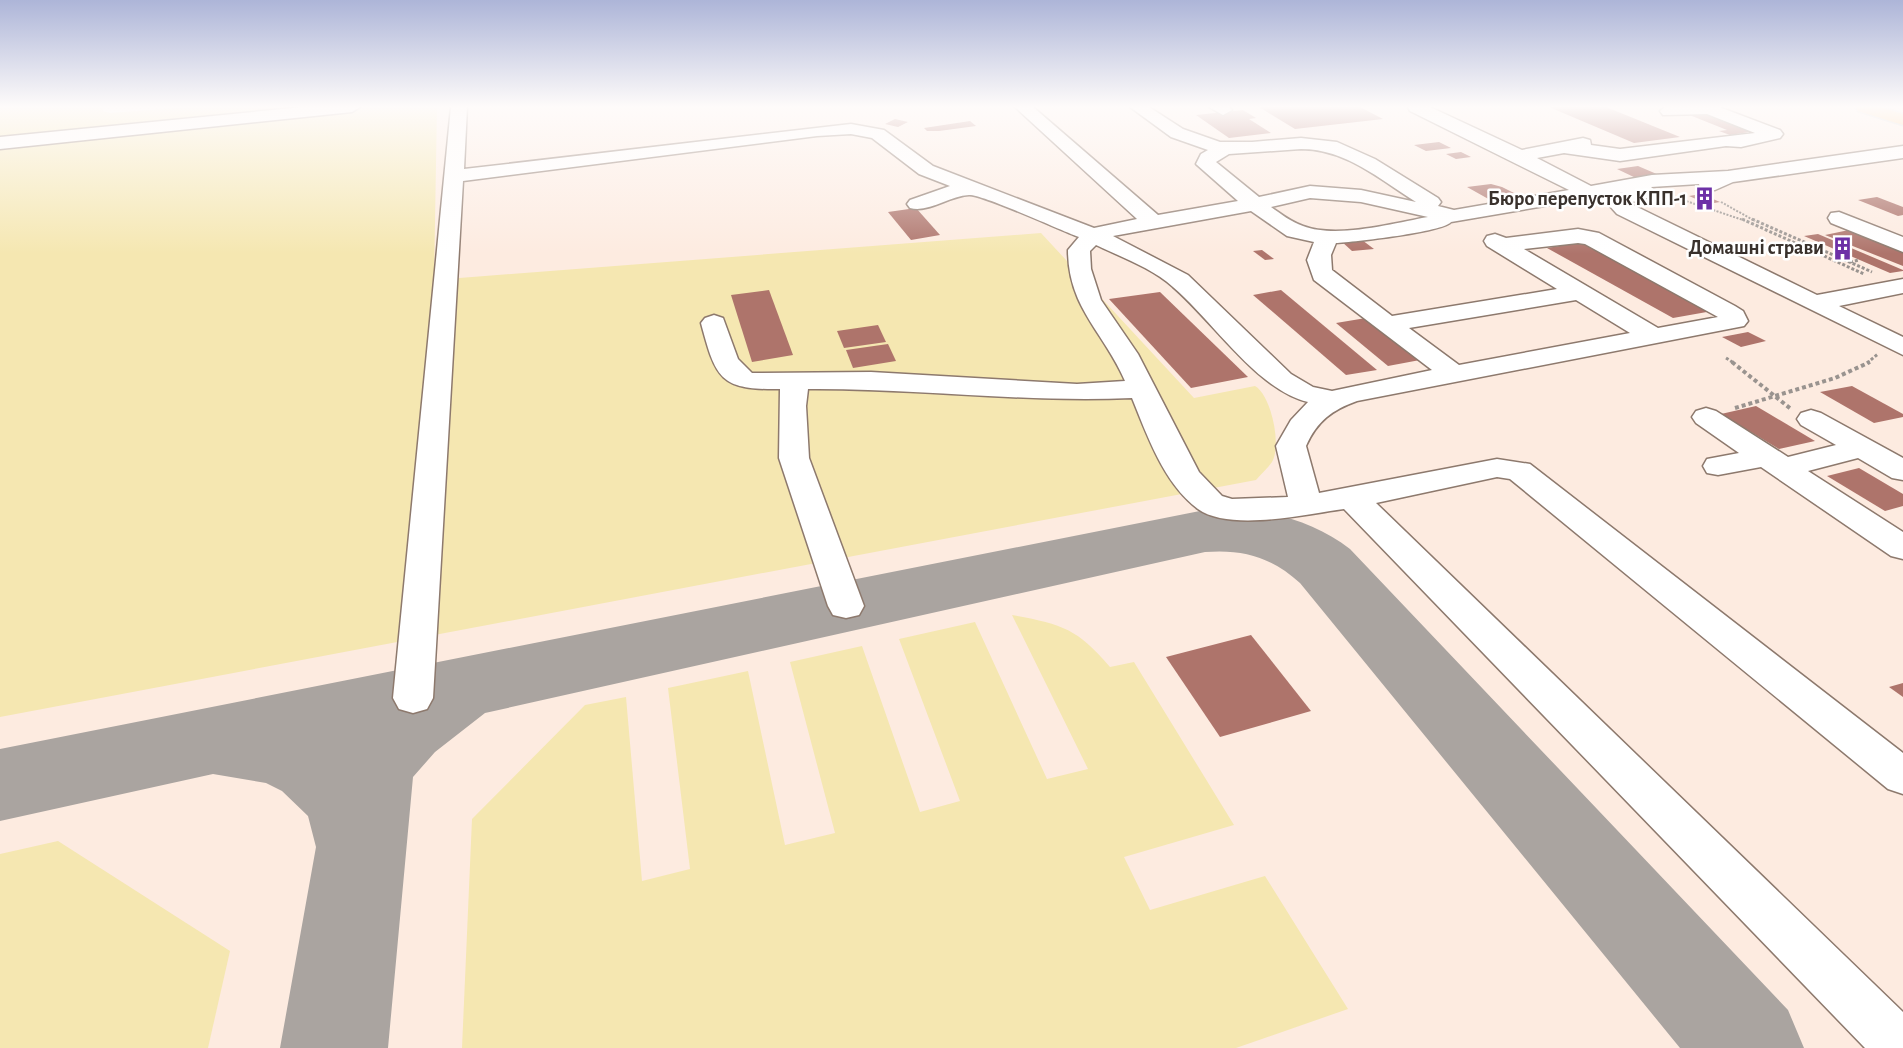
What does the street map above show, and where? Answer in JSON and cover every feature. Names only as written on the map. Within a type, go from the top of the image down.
[{"type":"lane","points":[[413,698],[455,156]]},
{"type":"lane","points":[[453,176],[624,156]]},
{"type":"lane","points":[[907,156],[926,170],[1093,235],[1180,280],[1281,380],[1304,393],[1334,400]]},
{"type":"lane","points":[[1078,156],[1152,221]]},
{"type":"lane","points":[[1212,156],[1206,164],[1293,230],[1307,235],[1329,237],[1592,194],[1652,181],[1721,186]]},
{"type":"lane","points":[[1354,156],[1653,336]]},
{"type":"lane","points":[[1876,156],[1721,186],[1641,194],[1622,199],[1617,203],[1624,210],[1903,346]]},
{"type":"lane","points":[[1883,156],[1903,163]]},
{"type":"lane","points":[[1522,157],[1592,194]]},
{"type":"lane","points":[[917,204],[946,193],[974,188]]},
{"type":"lane","points":[[1456,217],[1334,192],[1294,194],[1257,204],[1152,221],[1093,235],[1079,250],[1079,279],[1092,308],[1122,346],[1172,451],[1192,484],[1210,503],[1226,510],[1306,504],[1353,499],[1497,468],[1519,471],[1536,482],[1903,777]]},
{"type":"lane","points":[[1839,218],[1903,245]]},
{"type":"lane","points":[[1306,504],[1291,446],[1306,416],[1334,400],[1454,374],[1730,322],[1736,318],[1591,238],[1578,236],[1502,245]]},
{"type":"lane","points":[[1329,237],[1323,246],[1318,262],[1322,275],[1454,374]]},
{"type":"lane","points":[[1816,303],[1892,283]]},
{"type":"lane","points":[[1387,324],[1580,292]]},
{"type":"lane","points":[[714,322],[734,376],[750,381],[871,380],[1077,392],[1143,389]]},
{"type":"lane","points":[[795,382],[792,406],[794,458],[846,606]]},
{"type":"lane","points":[[1706,417],[1897,540]]},
{"type":"lane","points":[[1811,419],[1903,471]]},
{"type":"lane","points":[[1718,466],[1774,462],[1862,448]]},
{"type":"lane","points":[[1353,499],[1902,1048]]},
{"type":"path","points":[[1721,186],[1737,213],[1850,262],[1892,283]]},
{"type":"path","points":[[1671,196],[1753,223],[1892,283]]},
{"type":"path","points":[[1850,262],[1859,260]]},
{"type":"path","points":[[1706,417],[1861,368],[1875,359],[1880,350]]},
{"type":"path","points":[[1726,358],[1742,367],[1770,397],[1811,419]]},
{"type":"shaded area","points":[[0,156],[1903,156],[1903,1048],[0,1048]]},
{"type":"shaded area","points":[[0,156],[436,156],[434,280],[1041,233],[1194,398],[1255,386],[1266,399],[1273,421],[1275,454],[1272,462],[1256,480],[0,717]]},
{"type":"shaded area","points":[[1012,615],[1043,621],[1067,630],[1088,644],[1110,667],[1134,662],[1234,825],[1124,857],[1150,910],[1265,876],[1348,1009],[1236,1048],[462,1048],[472,819],[585,705],[626,697],[642,881],[690,869],[668,688],[748,671],[785,845],[835,833],[790,662],[862,646],[920,812],[960,801],[899,639],[975,622],[1047,779],[1088,769]]},
{"type":"shaded area","points":[[58,841],[230,951],[208,1048],[0,1048],[0,854]]},
{"type":"building","points":[[1450,156],[1471,157],[1456,159]]},
{"type":"building","points":[[1638,166],[1659,175],[1638,179],[1617,169]]},
{"type":"building","points":[[1491,184],[1514,193],[1509,194],[1515,197],[1492,201],[1467,187]]},
{"type":"building","name":"Бюро перепусток КПП-1","points":[[1701,194],[1720,202],[1708,204],[1689,196]]},
{"type":"building","points":[[1877,197],[1903,207],[1903,215],[1898,216],[1858,200]]},
{"type":"building","points":[[916,208],[940,235],[911,240],[888,212]]},
{"type":"building","points":[[1849,230],[1903,253],[1903,266],[1825,235]]},
{"type":"building","name":"Домашні страви","points":[[1818,234],[1903,271],[1890,273],[1804,236]]},
{"type":"building","points":[[1362,240],[1374,249],[1352,251],[1341,241]]},
{"type":"building","points":[[1589,241],[1718,310],[1673,318],[1547,248]]},
{"type":"building","points":[[1262,250],[1274,259],[1265,260],[1253,251]]},
{"type":"building","points":[[769,290],[793,355],[752,362],[731,295]]},
{"type":"building","points":[[1281,290],[1377,370],[1346,375],[1253,295]]},
{"type":"building","points":[[1160,292],[1248,377],[1191,388],[1109,299]]},
{"type":"building","points":[[1366,318],[1420,360],[1388,366],[1336,323]]},
{"type":"building","points":[[878,325],[886,342],[844,348],[837,331]]},
{"type":"building","points":[[1748,332],[1766,341],[1741,347],[1722,337]]},
{"type":"building","points":[[888,344],[896,361],[853,368],[846,350]]},
{"type":"building","points":[[1852,386],[1903,414],[1903,417],[1874,423],[1820,392]]},
{"type":"building","points":[[1756,406],[1815,441],[1779,449],[1721,414]]},
{"type":"building","points":[[1859,468],[1903,494],[1903,506],[1885,511],[1827,476]]},
{"type":"building","points":[[1251,635],[1311,711],[1220,737],[1166,657]]},
{"type":"building","points":[[1903,683],[1903,697],[1889,687]]},
{"type":"taxiway","points":[[0,785],[1205,530],[1252,532],[1285,541],[1313,556],[1325,566],[1750,1048]]},
{"type":"taxiway","points":[[362,847],[366,794],[374,765],[393,740],[405,729],[455,694]]},
{"type":"taxiway","points":[[225,744],[279,752],[296,758],[327,777],[340,791],[349,807],[362,847]]},
{"type":"taxiway","points":[[334,1048],[362,847]]},
{"type":"place","name":"Бюро перепусток КПП-1","points":[[1705,199]]},
{"type":"place","name":"Домашні страви","points":[[1842,248]]}]
